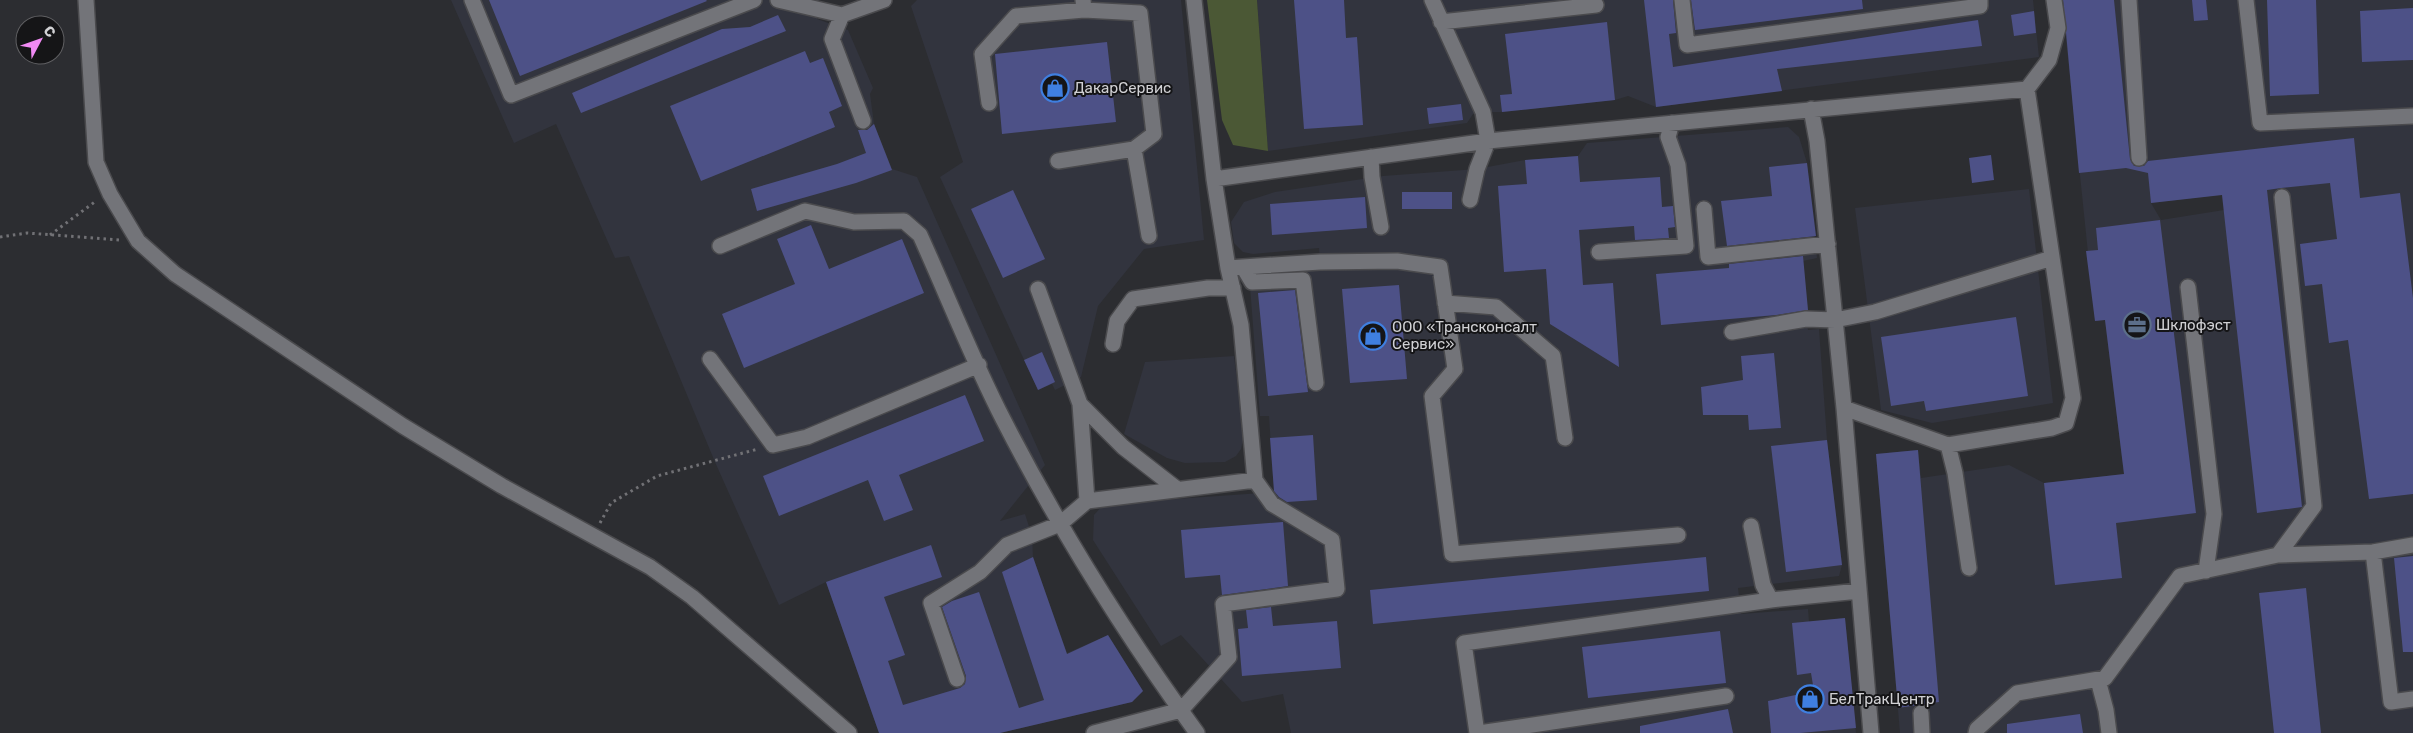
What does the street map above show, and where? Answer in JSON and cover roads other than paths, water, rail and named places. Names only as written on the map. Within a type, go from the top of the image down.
[{"type":"street","points":[[86,0],[96,162],[110,194],[138,241],[175,274],[404,426],[502,486],[650,567],[692,597],[849,733]]},
{"type":"street","points":[[472,0],[511,94],[754,0]]},
{"type":"street","points":[[778,0],[802,2],[842,15],[884,0]]},
{"type":"street","points":[[1094,733],[1181,710],[1229,657],[1224,604],[1337,589],[1332,540],[1272,504],[1255,480],[1240,325],[1228,268],[1214,179],[1194,0]]},
{"type":"street","points":[[1432,0],[1483,112],[1488,141],[1477,169],[1470,200]]},
{"type":"street","points":[[1682,0],[1687,45],[1980,6],[1980,0]]},
{"type":"street","points":[[1844,408],[1948,445],[2052,428],[2066,423],[2073,398],[2028,89],[2049,60],[2058,28],[2054,0]]},
{"type":"street","points":[[2129,0],[2139,158]]},
{"type":"street","points":[[2246,0],[2260,123],[2413,116]]},
{"type":"street","points":[[1441,22],[1596,4]]},
{"type":"street","points":[[989,103],[982,54],[1016,16],[1084,5],[1140,13],[1154,134],[1134,149],[1058,161]]},
{"type":"street","points":[[842,15],[832,39],[863,121]]},
{"type":"street","points":[[1214,179],[1488,141],[2028,89]]},
{"type":"street","points":[[1811,109],[1817,141],[1844,408],[1871,733]]},
{"type":"street","points":[[1599,252],[1686,246],[1678,165],[1668,137],[1672,123]]},
{"type":"street","points":[[1134,149],[1149,236]]},
{"type":"street","points":[[1371,156],[1372,177],[1380,227]]},
{"type":"street","points":[[2278,556],[2314,506],[2282,197]]},
{"type":"street","points":[[1704,209],[1708,257],[1828,244]]},
{"type":"street","points":[[720,246],[804,211],[854,222],[904,221],[920,235],[1004,420],[1060,524],[1197,733]]},
{"type":"street","points":[[1732,332],[1806,319],[1835,320],[1876,312],[2052,258]]},
{"type":"street","points":[[1228,268],[1320,262],[1397,261],[1440,267],[1455,369],[1432,396],[1452,554],[1678,535]]},
{"type":"street","points":[[1243,267],[1252,282],[1303,280],[1316,383]]},
{"type":"street","points":[[2188,287],[2214,514],[2206,571]]},
{"type":"street","points":[[1113,344],[1117,321],[1133,299],[1208,288],[1233,288]]},
{"type":"street","points":[[1038,289],[1080,404],[1087,501]]},
{"type":"street","points":[[1445,303],[1496,307],[1553,356],[1565,438]]},
{"type":"street","points":[[710,359],[773,445],[807,437],[979,365]]},
{"type":"street","points":[[1080,404],[1123,447],[1177,489]]},
{"type":"street","points":[[1948,445],[1955,473],[1969,568]]},
{"type":"street","points":[[957,679],[931,603],[980,572],[1007,545],[1060,524],[1087,501],[1255,480]]},
{"type":"street","points":[[1751,526],[1763,585],[1771,600]]},
{"type":"street","points":[[1976,733],[1976,729],[2017,693],[2105,678],[2180,576],[2278,556],[2373,552],[2413,545]]},
{"type":"street","points":[[2373,552],[2391,702],[2413,699]]},
{"type":"street","points":[[1726,696],[1478,733],[1464,643],[1771,600],[1859,591]]},
{"type":"street","points":[[2098,680],[2106,710],[2109,733]]},
{"type":"street","points":[[1921,713],[1922,733]]},
{"type":"place","name":"ДакарСервис","points":[[1055,88]]},
{"type":"place","name":"Шклофэст","points":[[2137,325]]},
{"type":"place","name":"ООО «Трансконсалт Сервис»","points":[[1373,336]]},
{"type":"place","name":"БелТракЦентр","points":[[1810,699]]}]
